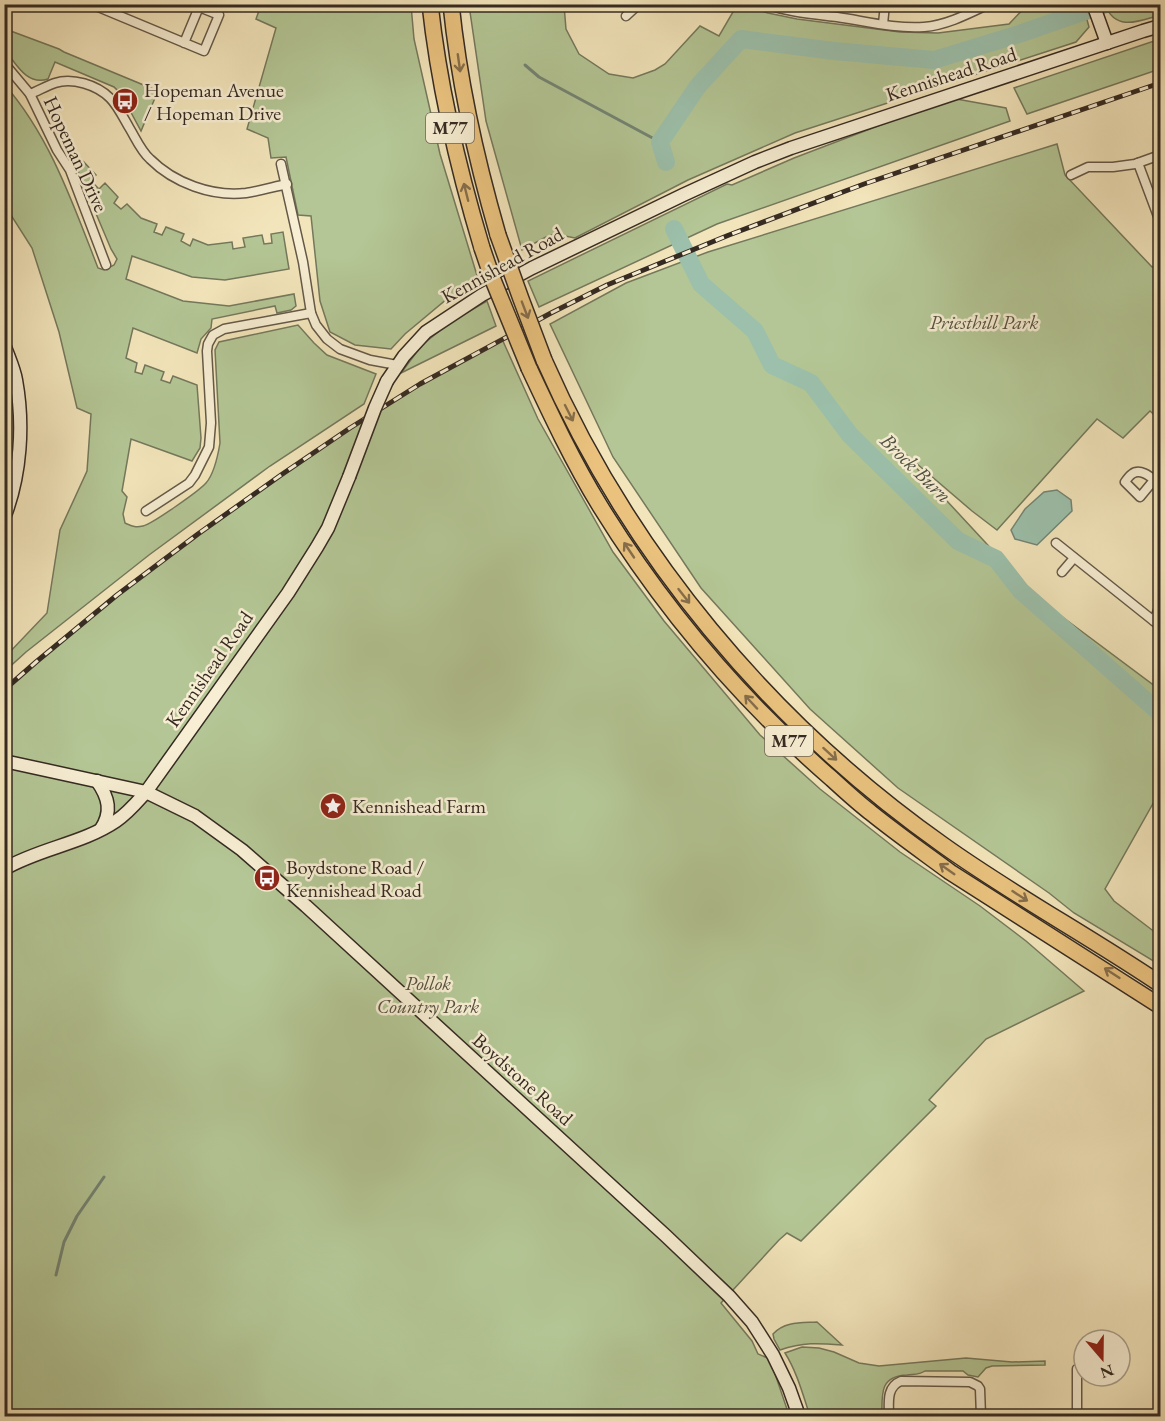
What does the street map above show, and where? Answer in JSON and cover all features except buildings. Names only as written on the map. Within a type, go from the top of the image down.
[{"type":"highway","name":"M77","points":[[430,4],[447,114],[471,210],[493,280],[529,369],[556,426],[595,497],[655,588],[749,700],[800,752],[868,811],[958,877],[1161,1006]]},
{"type":"highway","name":"M77","points":[[452,4],[465,101],[482,178],[498,235],[544,360],[579,433],[623,508],[674,583],[743,668],[803,730],[866,786],[943,845],[1013,892],[1161,984]]},
{"type":"street","points":[[91,4],[184,43],[204,51],[219,15],[200,7],[184,43]]},
{"type":"street","points":[[626,16],[639,4]]},
{"type":"street","points":[[765,4],[782,9],[913,27],[956,19],[989,4]]},
{"type":"street","points":[[883,24],[885,4]]},
{"type":"street","points":[[1093,4],[1107,43]]},
{"type":"street","name":"Kennishead Road","points":[[4,869],[101,829],[122,817],[146,792],[288,593],[317,547],[328,528],[387,381],[408,351],[426,332],[482,295],[542,263],[755,162],[824,136],[1161,26]]},
{"type":"street","name":"Hopeman Drive","points":[[4,63],[30,94],[69,170],[106,265]]},
{"type":"street","points":[[30,94],[57,82],[72,81],[96,88],[110,98],[149,159],[177,180],[192,186],[209,191],[245,193],[286,184]]},
{"type":"street","points":[[1071,175],[1088,167],[1113,167],[1138,163],[1161,155]]},
{"type":"street","points":[[1138,163],[1159,219]]},
{"type":"street","points":[[282,165],[303,262],[311,313],[316,325],[327,339],[340,349],[370,360],[397,365]]},
{"type":"street","points":[[146,511],[189,483],[209,447],[211,423],[206,356],[208,344],[213,335],[224,329],[311,313]]},
{"type":"street","points":[[4,344],[16,377],[20,408],[17,471],[9,507],[4,518]]},
{"type":"street","points":[[1056,543],[1157,624],[1161,605]]},
{"type":"street","points":[[1062,572],[1074,558]]},
{"type":"street","name":"Boydstone Road","points":[[4,761],[146,792],[195,816],[242,850],[708,1274],[752,1322],[773,1355],[799,1416]]},
{"type":"street","points":[[97,782],[104,790],[108,809],[107,820],[101,829]]},
{"type":"street","points":[[889,1416],[890,1392],[894,1384],[901,1381],[924,1381],[975,1383],[981,1389],[981,1416]]},
{"type":"street","points":[[1077,1388],[1077,1416]]},
{"type":"green space","points":[[261,5],[411,5],[414,39],[440,154],[479,282],[447,299],[405,334],[391,349],[355,345],[330,332],[320,301],[311,216],[298,215],[286,157],[271,158],[268,138],[247,129],[276,28],[256,19]]},
{"type":"green space","points":[[469,5],[564,5],[566,29],[579,54],[609,74],[633,78],[665,64],[700,26],[719,36],[737,5],[797,19],[900,32],[938,33],[1009,24],[1027,5],[1083,5],[1089,27],[1076,42],[795,133],[688,180],[575,238],[555,234],[522,250],[486,121]]},
{"type":"green space","points":[[1105,5],[1160,5],[1160,15],[1136,22],[1122,22],[1115,19]]},
{"type":"green space","points":[[8,30],[158,91],[141,131],[121,94],[114,87],[55,62],[48,79],[28,77],[5,50],[8,49],[5,44],[5,35]]},
{"type":"green space","points":[[1160,39],[1160,69],[1027,114],[1014,88]]},
{"type":"green space","points":[[4,84],[35,126],[47,148],[69,195],[98,268],[104,270],[114,265],[117,259],[75,164],[82,160],[96,175],[91,181],[99,189],[105,183],[118,197],[114,203],[121,209],[127,204],[141,218],[157,224],[154,232],[162,235],[166,227],[184,234],[181,241],[190,246],[193,239],[208,245],[232,242],[233,249],[245,247],[243,238],[262,235],[264,244],[272,243],[271,234],[283,232],[289,269],[225,280],[192,277],[132,256],[126,279],[183,301],[229,306],[294,294],[296,306],[291,310],[277,313],[275,306],[212,319],[211,328],[201,339],[197,353],[133,328],[126,358],[137,363],[135,372],[142,374],[145,365],[164,372],[161,380],[170,383],[173,376],[197,385],[201,438],[200,448],[192,461],[131,439],[122,491],[127,497],[123,514],[125,523],[136,527],[148,524],[194,493],[206,483],[211,475],[220,443],[215,350],[219,342],[298,325],[327,355],[376,374],[364,404],[270,466],[149,555],[5,671],[5,657],[47,613],[60,530],[87,471],[91,414],[77,408],[59,332],[32,248],[9,212],[5,200]]},
{"type":"green space","points":[[951,98],[1006,108],[1010,121],[717,224],[539,307],[528,281],[727,184],[732,185],[794,158]]},
{"type":"green space","name":"Priesthill Park","points":[[1057,144],[1065,175],[1152,267],[1160,266],[1160,420],[1150,411],[1123,438],[1097,419],[997,530],[895,445],[1037,598],[1160,690],[1160,791],[1105,889],[1114,901],[1160,936],[1160,965],[1074,913],[1049,893],[898,788],[810,709],[701,588],[613,457],[550,324],[626,283],[708,252]]},
{"type":"green space","points":[[487,301],[496,326],[401,373],[422,345],[452,321]]},
{"type":"green space","name":"Pollok Country Park","points":[[502,339],[538,419],[613,552],[664,621],[760,735],[820,789],[900,852],[980,906],[1026,941],[1084,991],[986,1039],[929,1100],[936,1106],[801,1241],[787,1233],[721,1303],[752,1341],[758,1354],[770,1359],[788,1412],[785,1416],[5,1416],[5,690],[122,592],[244,501],[396,399]]},
{"type":"green space","points":[[817,1322],[842,1345],[811,1344],[780,1350],[773,1334],[778,1330],[794,1324]]},
{"type":"green space","points":[[802,1347],[819,1348],[859,1363],[879,1366],[966,1358],[1012,1362],[1045,1361],[1045,1365],[992,1366],[986,1368],[978,1377],[968,1375],[963,1371],[925,1371],[919,1374],[898,1376],[891,1379],[884,1388],[882,1416],[810,1416],[785,1353]]},
{"type":"shaded area","points":[[1057,490],[1071,500],[1072,511],[1037,545],[1015,539],[1011,530],[1025,509],[1044,492]]},
{"type":"waterway","name":"Brock Burn","points":[[666,162],[660,142],[698,86],[741,39],[834,51],[934,60],[1106,4]]},
{"type":"waterway","points":[[525,65],[539,77],[660,142]]},
{"type":"waterway","name":"Brock Burn","points":[[674,229],[701,284],[755,331],[772,365],[811,383],[850,435],[958,541],[996,559],[1021,591],[1160,713]]},
{"type":"waterway","points":[[56,1275],[64,1242],[77,1216],[104,1177]]},
{"type":"railway","points":[[4,690],[117,595],[281,475],[420,384],[551,313],[607,285],[729,235],[864,184],[1160,83]]},
{"type":"place","name":"Hopeman Avenue / Hopeman Drive","points":[[125,101]]},
{"type":"place","name":"Kennishead Farm","points":[[333,806]]},
{"type":"place","name":"Boydstone Road / Kennishead Road","points":[[267,878]]}]
